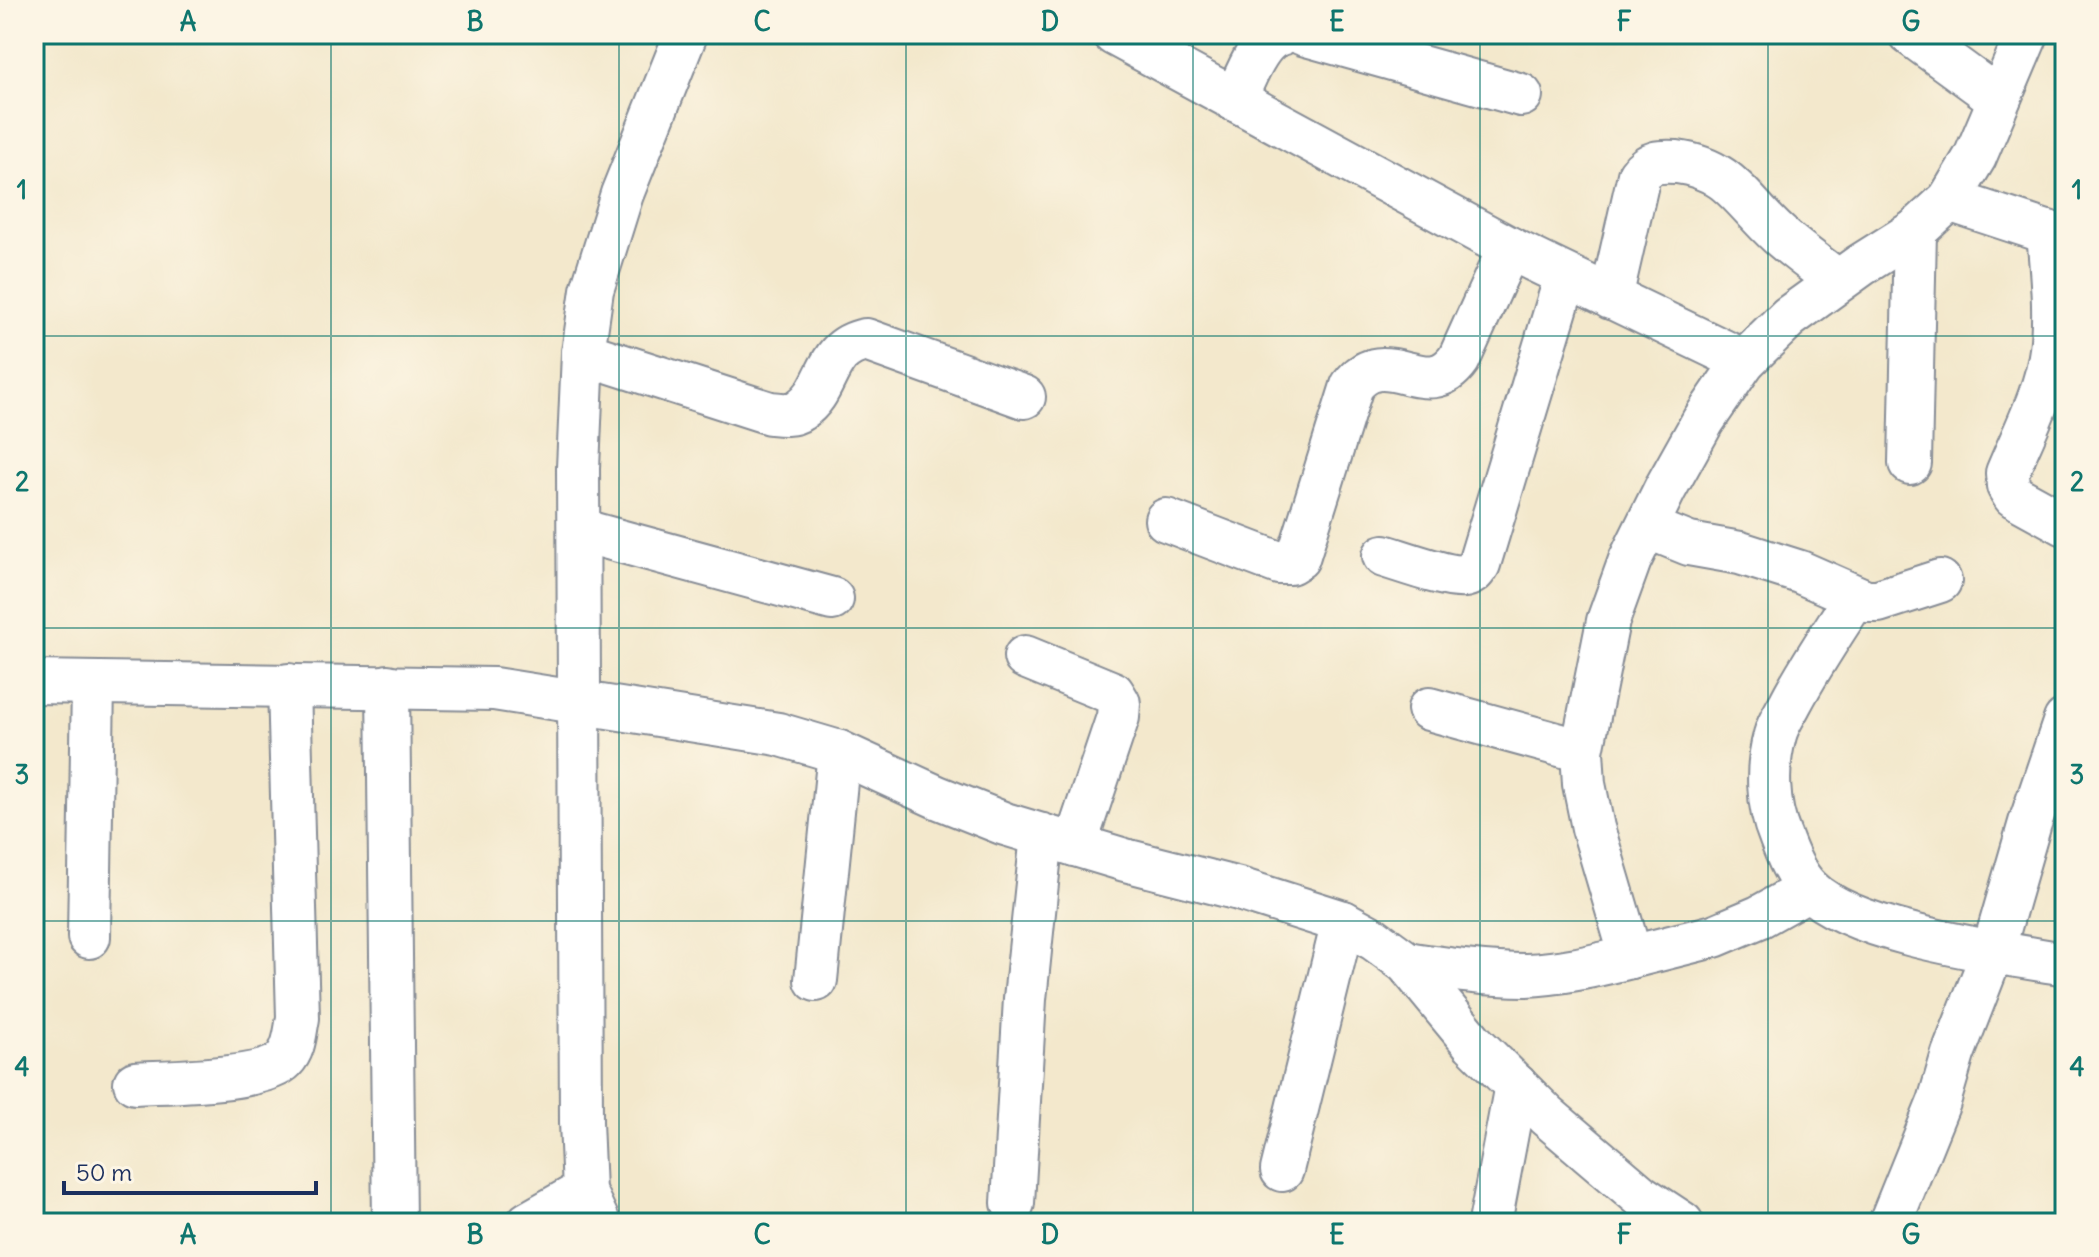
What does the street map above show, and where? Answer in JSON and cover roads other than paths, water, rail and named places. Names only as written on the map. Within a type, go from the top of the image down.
[{"type":"street","points":[[528,1223],[591,1207],[581,1122],[578,468],[583,353],[592,290],[622,194],[686,34]]},
{"type":"street","points":[[1114,34],[1509,248],[1744,361]]},
{"type":"street","points":[[1235,100],[1264,44],[1283,34],[1521,95]]},
{"type":"street","points":[[1910,34],[1999,99]]},
{"type":"street","points":[[1631,957],[1593,828],[1584,784],[1582,751],[1608,621],[1630,560],[1703,421],[1744,361],[1789,317],[1915,231],[1949,200],[1975,157],[2027,34]]},
{"type":"street","points":[[1611,298],[1639,175],[1646,165],[1655,162],[1695,165],[1721,175],[1765,222],[1838,281]]},
{"type":"street","points":[[1949,200],[2056,235],[2051,353],[2041,389],[2007,473],[2008,486],[2014,496],[2065,524]]},
{"type":"street","points":[[1910,463],[1915,231]]},
{"type":"street","points":[[1166,520],[1279,563],[1290,563],[1298,558],[1352,386],[1361,373],[1375,368],[1426,377],[1441,376],[1451,370],[1459,359],[1509,248]]},
{"type":"street","points":[[1384,556],[1450,575],[1462,577],[1474,573],[1566,276]]},
{"type":"street","points":[[583,353],[770,413],[800,411],[838,353],[851,343],[866,340],[1024,397]]},
{"type":"street","points":[[1647,527],[1689,544],[1740,553],[1789,568],[1855,598],[1878,601],[1940,581]]},
{"type":"street","points":[[579,530],[832,599]]},
{"type":"street","points":[[1855,598],[1775,733],[1768,777],[1774,823],[1791,863],[1809,889],[1831,905],[1889,929],[2065,964]]},
{"type":"street","points":[[1013,1203],[1025,999],[1058,840],[1118,717],[1119,703],[1113,693],[1025,657]]},
{"type":"street","points":[[34,682],[494,689],[778,734],[839,752],[1005,824],[1239,889],[1343,922],[1374,939],[1407,963],[1473,1043],[1547,1116],[1641,1196],[1682,1223]]},
{"type":"street","points":[[89,937],[93,684]]},
{"type":"street","points":[[135,1083],[244,1075],[268,1070],[284,1060],[293,1043],[298,1018],[289,685]]},
{"type":"street","points":[[388,686],[394,1223]]},
{"type":"street","points":[[1429,709],[1582,751]]},
{"type":"street","points":[[1890,1223],[1939,1102],[1953,1054],[1993,951],[2061,739]]},
{"type":"street","points":[[816,980],[839,752]]},
{"type":"street","points":[[1407,963],[1473,973],[1528,975],[1581,969],[1714,936],[1759,917],[1809,889]]},
{"type":"street","points":[[1282,1170],[1343,922]]},
{"type":"street","points":[[1490,1223],[1516,1085]]}]
